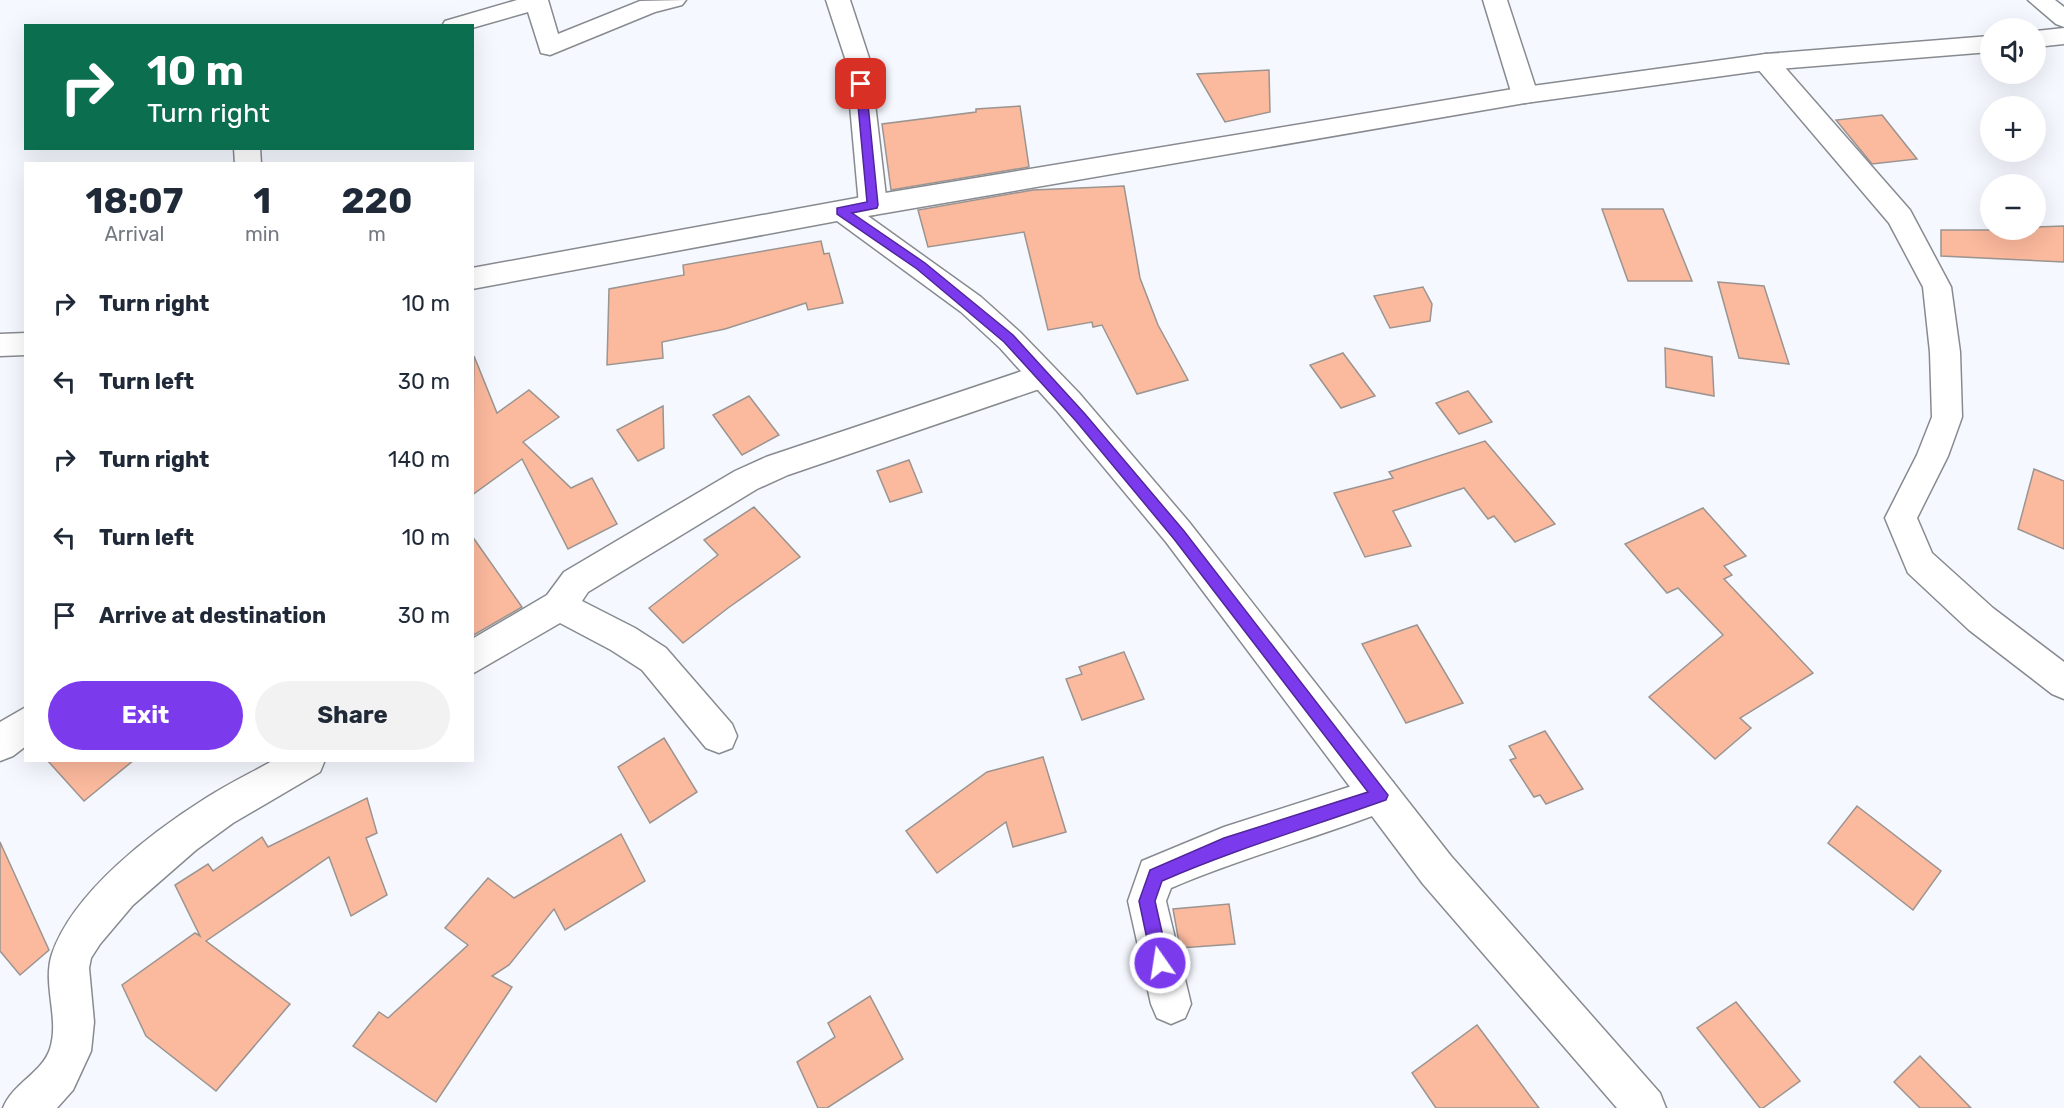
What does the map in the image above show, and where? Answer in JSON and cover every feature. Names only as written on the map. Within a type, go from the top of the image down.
[{"type":"street","points":[[461,24],[537,2],[550,47],[648,6],[674,0]]},
{"type":"street","points":[[838,0],[858,61],[857,208],[896,248],[968,303],[1008,338],[1043,376],[1179,535],[1438,871],[1645,1108]]},
{"type":"street","points":[[1495,0],[1525,95]]},
{"type":"street","points":[[2040,0],[2064,19]]},
{"type":"street","points":[[2046,38],[2064,36]]},
{"type":"street","points":[[474,279],[857,208],[1525,95],[1766,62],[1980,45]]},
{"type":"street","points":[[1766,62],[1900,217],[1937,287],[1945,352],[1947,417],[1932,456],[1901,518],[1920,563],[1981,619],[2064,683]]},
{"type":"street","points":[[0,345],[24,344]]},
{"type":"street","points":[[474,657],[559,606],[576,582],[746,480],[816,451],[1043,376]]},
{"type":"street","points":[[559,606],[623,639],[654,659],[719,736]]},
{"type":"street","points":[[0,744],[24,726]]},
{"type":"street","points":[[24,1108],[45,1092],[71,1058],[74,1022],[67,975],[75,948],[90,925],[163,855],[218,812],[258,772],[299,762]]},
{"type":"street","points":[[1170,1004],[1147,901],[1156,875],[1224,846],[1292,826],[1380,795]]},
{"type":"building","points":[[1269,70],[1270,112],[1225,122],[1197,74]]},
{"type":"building","points":[[1020,106],[1029,167],[891,190],[882,124],[976,112],[976,109]]},
{"type":"building","points":[[1882,115],[1917,159],[1872,164],[1836,120]]},
{"type":"building","points":[[1124,186],[1140,278],[1158,325],[1188,380],[1137,394],[1102,325],[1093,327],[1092,322],[1048,330],[1024,232],[928,247],[918,210],[1033,190]]},
{"type":"building","points":[[1602,209],[1663,209],[1692,281],[1628,281]]},
{"type":"building","points":[[2064,226],[2064,262],[1941,256],[1941,230],[1980,230],[1980,240],[2046,240],[2046,227]]},
{"type":"building","points":[[821,241],[824,254],[829,253],[843,303],[808,310],[806,303],[725,329],[662,342],[663,358],[607,365],[609,289],[684,275],[683,265]]},
{"type":"building","points":[[1718,282],[1764,286],[1789,364],[1739,358]]},
{"type":"building","points":[[1423,287],[1432,304],[1430,321],[1390,328],[1374,296]]},
{"type":"building","points":[[1665,348],[1712,357],[1714,396],[1666,387]]},
{"type":"building","points":[[1343,353],[1375,396],[1341,408],[1310,365]]},
{"type":"building","points":[[474,356],[497,413],[529,390],[559,417],[523,442],[571,488],[592,478],[617,524],[568,549],[522,459],[474,494]]},
{"type":"building","points":[[1468,391],[1492,422],[1459,434],[1436,403]]},
{"type":"building","points":[[749,396],[779,435],[742,455],[713,415]]},
{"type":"building","points":[[663,406],[664,448],[638,461],[617,430]]},
{"type":"building","points":[[1485,441],[1555,524],[1515,542],[1494,516],[1488,519],[1464,488],[1393,511],[1411,546],[1365,557],[1334,493],[1393,478],[1389,472]]},
{"type":"building","points":[[909,460],[922,492],[890,502],[877,471]]},
{"type":"building","points":[[2034,469],[2064,481],[2064,549],[2018,529]]},
{"type":"building","points":[[754,507],[800,557],[683,643],[649,608],[718,555],[704,540]]},
{"type":"building","points":[[1703,508],[1746,556],[1724,566],[1732,575],[1724,579],[1813,673],[1740,718],[1751,728],[1715,759],[1649,697],[1723,635],[1678,588],[1667,593],[1625,544]]},
{"type":"building","points":[[474,539],[522,607],[474,635]]},
{"type":"building","points":[[1417,625],[1463,703],[1406,723],[1362,644]]},
{"type":"building","points":[[1124,652],[1144,699],[1082,720],[1066,679],[1082,674],[1079,667]]},
{"type":"building","points":[[1545,731],[1583,789],[1546,804],[1540,795],[1534,797],[1510,760],[1516,758],[1509,746]]},
{"type":"building","points":[[664,738],[697,792],[650,823],[618,767]]},
{"type":"building","points":[[1043,757],[1066,832],[1013,847],[1006,822],[937,873],[906,831],[987,772]]},
{"type":"building","points":[[49,762],[132,762],[84,801]]},
{"type":"building","points":[[367,798],[377,833],[366,838],[387,895],[351,916],[329,857],[206,941],[290,1004],[216,1091],[146,1036],[122,985],[195,933],[200,936],[175,885],[208,864],[213,871],[262,837],[268,847]]},
{"type":"building","points":[[1857,806],[1941,871],[1913,910],[1828,843]]},
{"type":"building","points":[[621,834],[645,881],[565,930],[554,909],[509,965],[492,976],[512,987],[436,1102],[353,1046],[379,1012],[388,1018],[468,945],[445,928],[488,878],[514,898]]},
{"type":"building","points":[[0,842],[49,950],[20,975],[0,951]]},
{"type":"building","points":[[1229,904],[1235,944],[1180,948],[1173,909]]},
{"type":"building","points":[[870,996],[903,1059],[827,1108],[818,1108],[797,1062],[835,1037],[828,1023]]},
{"type":"building","points":[[1736,1002],[1800,1081],[1763,1108],[1760,1108],[1697,1028]]},
{"type":"building","points":[[1477,1025],[1539,1108],[1436,1108],[1412,1073]]},
{"type":"building","points":[[1920,1056],[1971,1108],[1920,1108],[1894,1082]]},
{"type":"route","points":[[861,84],[873,205],[841,211],[921,266],[1008,338],[1080,418],[1179,535],[1380,795],[1292,826],[1224,846],[1156,875],[1147,901],[1160,963]]}]
